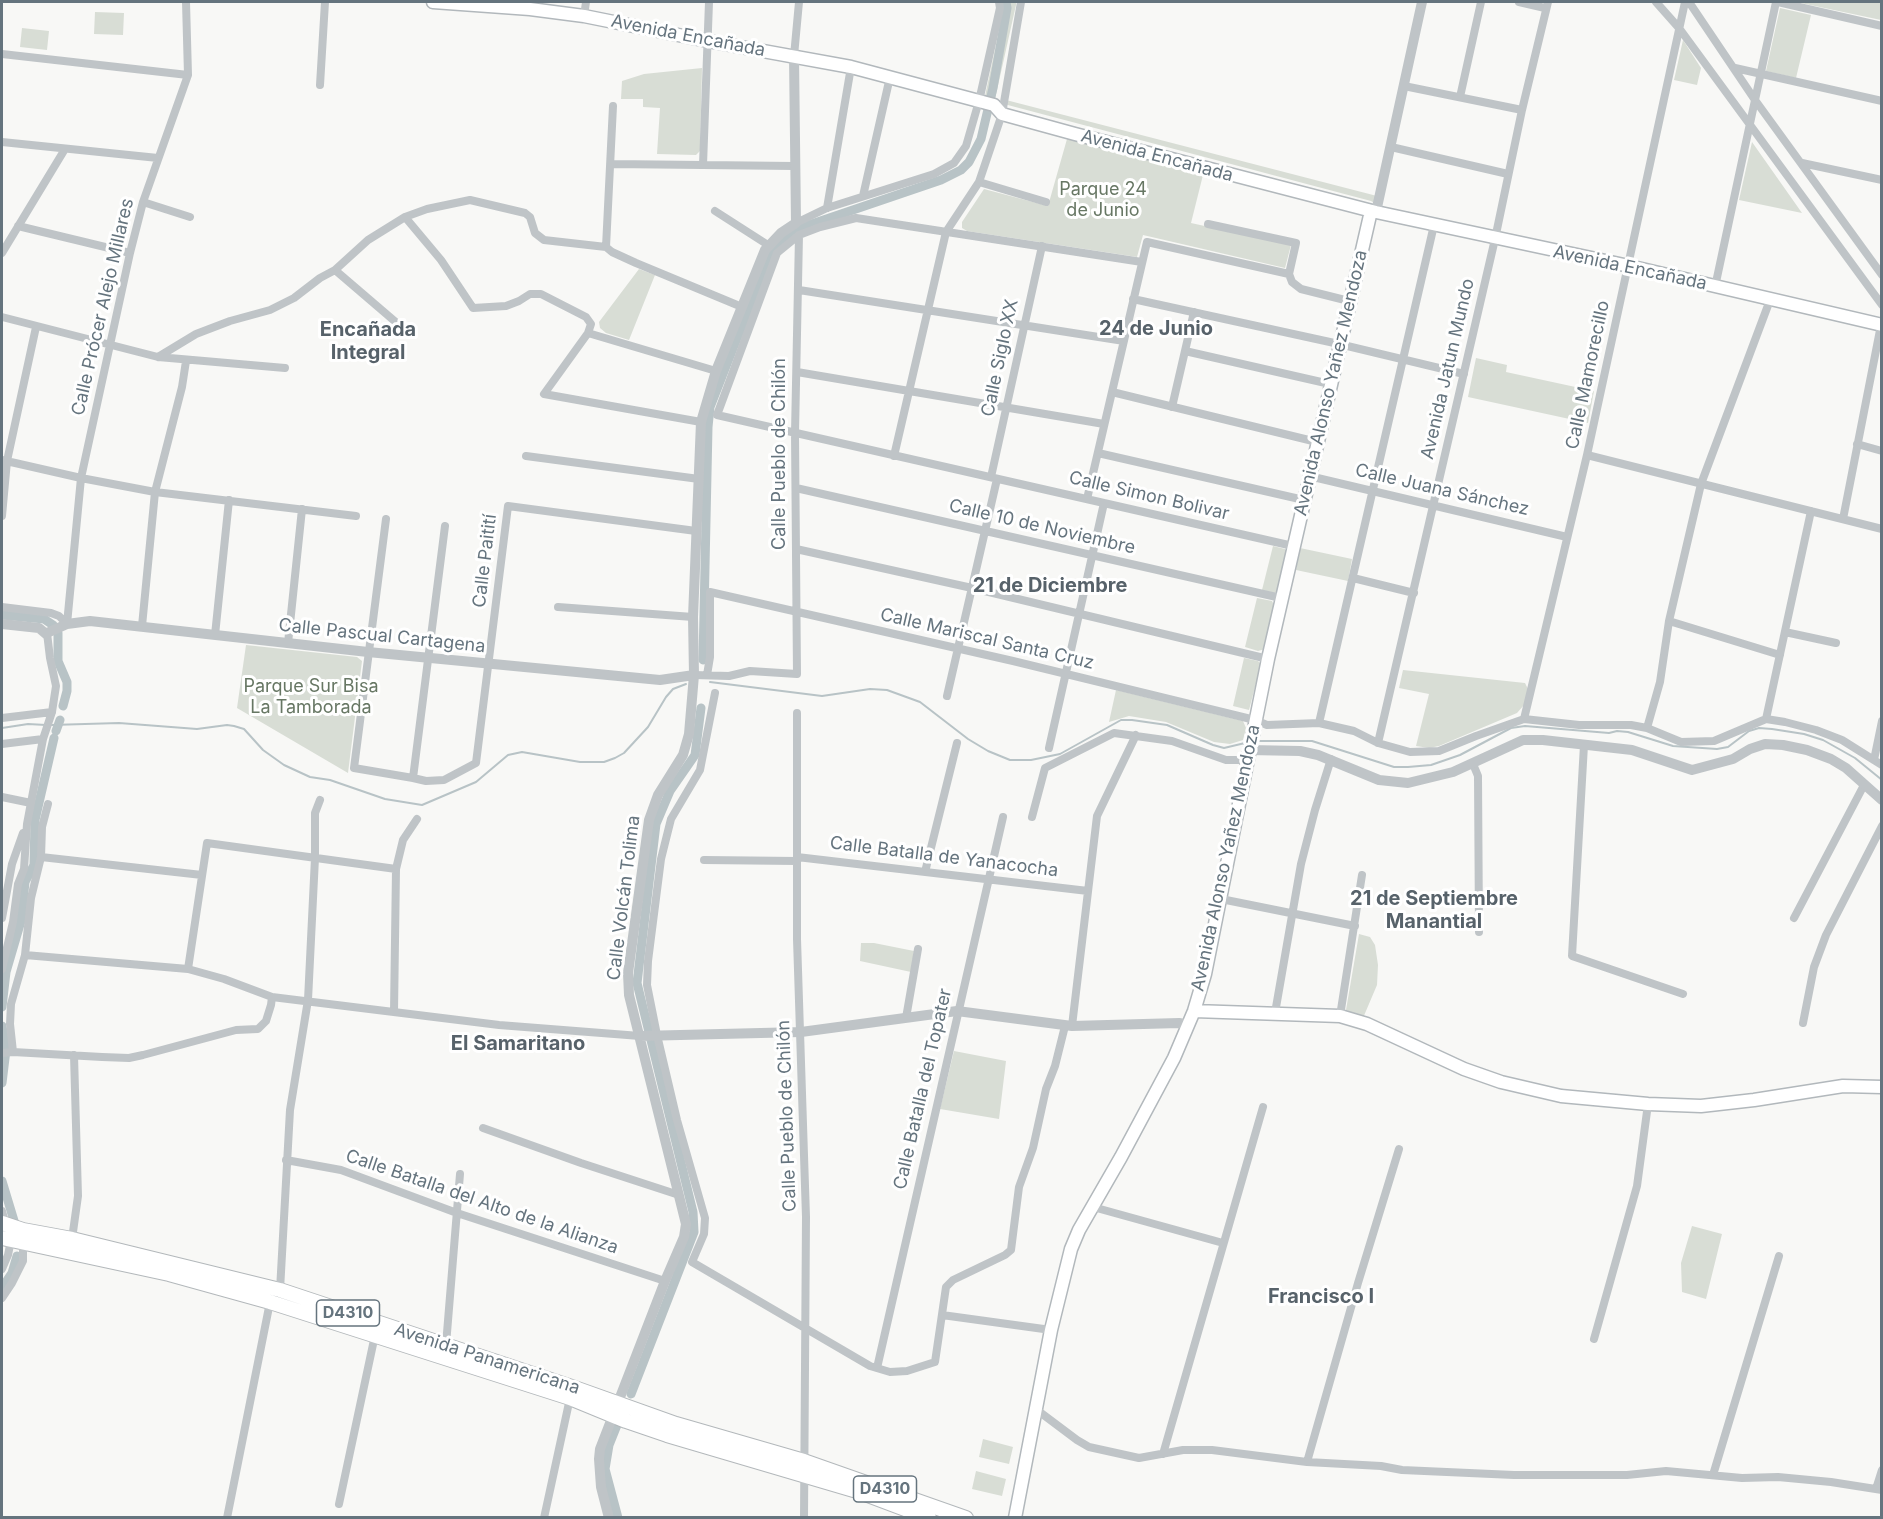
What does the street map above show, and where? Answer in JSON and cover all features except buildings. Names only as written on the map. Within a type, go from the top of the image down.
[{"type":"main road","name":"Avenida Encañada","points":[[433,2],[530,5],[850,67],[1190,165],[1374,212],[1629,266],[1881,325]]},
{"type":"main road","name":"Avenida Alonso Yañez Mendoza","points":[[1015,1518],[1051,1330],[1071,1249],[1079,1230],[1174,1058],[1194,1011],[1205,974],[1281,598],[1349,301],[1374,212]]},
{"type":"main road","points":[[1194,1011],[1340,1016],[1368,1024],[1464,1069],[1501,1082],[1561,1096],[1701,1106],[1843,1086],[1881,1087]]},
{"type":"main road","name":"Avenida Panamericana","points":[[10,1234],[72,1239],[280,1290],[446,1345],[616,1409]]},
{"type":"main road","name":"Avenida Panamericana","points":[[10,1234],[270,1302],[570,1398],[676,1424],[804,1468],[966,1518]]},
{"type":"main road","name":"Avenida Panamericana","points":[[804,1468],[929,1518]]},
{"type":"street","name":"Calle Prócer Alejo Millares","points":[[63,627],[81,478],[130,254],[142,202],[188,75],[186,2]]},
{"type":"street","points":[[320,85],[325,2]]},
{"type":"street","points":[[584,16],[586,2]]},
{"type":"street","points":[[703,165],[709,2]]},
{"type":"street","points":[[799,2],[795,56],[796,223],[827,208],[934,174],[954,163],[990,106],[1021,2]]},
{"type":"street","points":[[999,2],[990,106],[979,182],[946,232],[894,456],[717,415],[777,253],[799,235],[820,227],[856,218],[946,232],[1042,246],[1142,262]]},
{"type":"street","name":"Avenida Alonso Yañez Mendoza","points":[[1374,212],[1422,2]]},
{"type":"street","points":[[1460,97],[1481,2]]},
{"type":"street","points":[[1519,2],[1546,4]]},
{"type":"street","points":[[1656,2],[1679,28],[1881,305]]},
{"type":"street","name":"Calle Mamorecillo","points":[[1524,719],[1587,456],[1685,2]]},
{"type":"street","points":[[1689,2],[1755,100],[1881,275]]},
{"type":"street","points":[[1715,286],[1777,2],[1881,26]]},
{"type":"street","name":"Avenida Jatun Mundo","points":[[1378,743],[1495,239],[1546,4]]},
{"type":"street","points":[[2,54],[188,75]]},
{"type":"street","points":[[827,208],[850,67]]},
{"type":"street","points":[[1735,68],[1881,101]]},
{"type":"street","points":[[863,196],[891,77]]},
{"type":"street","points":[[1404,86],[1522,110]]},
{"type":"street","points":[[606,247],[613,106]]},
{"type":"street","points":[[2,142],[158,158]]},
{"type":"street","points":[[1390,147],[1508,174]]},
{"type":"street","points":[[2,253],[65,149]]},
{"type":"street","points":[[1802,163],[1881,180]]},
{"type":"street","points":[[611,164],[794,165]]},
{"type":"street","points":[[979,182],[1046,202]]},
{"type":"street","points":[[158,357],[196,334],[230,321],[270,310],[294,298],[335,270],[368,240],[405,217],[428,209],[470,200],[525,213],[530,217],[535,233],[544,240],[606,247],[636,263],[742,307]]},
{"type":"street","points":[[142,202],[190,217]]},
{"type":"street","points":[[715,211],[768,245]]},
{"type":"street","points":[[405,217],[441,260],[473,308],[506,306],[519,302],[530,294],[541,294],[586,317],[591,324],[588,333],[544,394],[701,422]]},
{"type":"street","name":"Calle Volcán Tolima","points":[[796,223],[768,245],[716,371],[701,422],[693,616],[694,675],[687,746],[658,795],[646,833],[628,984],[677,1120],[705,1218],[704,1234],[692,1262],[805,1328]]},
{"type":"street","points":[[1209,224],[1296,243],[1289,274],[1292,282],[1301,289],[1349,301]]},
{"type":"street","points":[[1319,723],[1434,225]]},
{"type":"street","points":[[18,226],[130,254]]},
{"type":"street","name":"Calle Pueblo de Chilón","points":[[707,675],[729,676],[750,671],[797,674],[795,433],[799,235]]},
{"type":"street","points":[[1087,499],[1147,242],[1289,274]]},
{"type":"street","name":"Calle Siglo XX","points":[[947,696],[985,531],[1006,408],[1042,246]]},
{"type":"street","points":[[335,270],[405,330]]},
{"type":"street","points":[[799,290],[1124,341]]},
{"type":"street","points":[[1134,299],[1464,374]]},
{"type":"street","points":[[1647,728],[1660,682],[1670,621],[1701,484],[1770,300]]},
{"type":"street","points":[[1172,407],[1194,312]]},
{"type":"street","points":[[2,317],[158,357],[285,368]]},
{"type":"street","points":[[1843,519],[1881,325]]},
{"type":"street","points":[[2,516],[4,460],[36,327]]},
{"type":"street","points":[[588,333],[716,371]]},
{"type":"street","points":[[1185,351],[1330,384]]},
{"type":"street","points":[[142,626],[155,492],[182,387],[186,361]]},
{"type":"street","points":[[797,372],[1104,424]]},
{"type":"street","points":[[1112,392],[1317,442]]},
{"type":"street","points":[[1857,444],[1881,451]]},
{"type":"street","points":[[1098,453],[1304,501]]},
{"type":"street","points":[[525,456],[699,478]]},
{"type":"street","name":"Calle Simon Bolivar","points":[[894,456],[1293,546]]},
{"type":"street","points":[[1587,456],[1881,529]]},
{"type":"street","points":[[4,460],[155,492],[356,516]]},
{"type":"street","name":"Calle Juana Sánchez","points":[[1309,476],[1568,537]]},
{"type":"street","name":"Calle 10 de Noviembre","points":[[796,488],[1281,598]]},
{"type":"street","points":[[215,635],[229,500]]},
{"type":"street","points":[[1049,748],[1104,503]]},
{"type":"street","name":"Calle Paitití","points":[[413,778],[426,782],[444,780],[476,763],[508,506],[696,531]]},
{"type":"street","points":[[288,643],[302,509]]},
{"type":"street","points":[[1767,719],[1811,511]]},
{"type":"street","points":[[386,519],[354,768],[413,778],[445,526]]},
{"type":"street","points":[[796,549],[972,588],[1268,659]]},
{"type":"street","points":[[1353,578],[1414,592]]},
{"type":"street","name":"Calle Mariscal Santa Cruz","points":[[707,675],[710,657],[710,592],[1066,674],[1255,720],[1267,725],[1319,723],[1354,731],[1378,743],[1410,752],[1439,752],[1524,719]]},
{"type":"street","points":[[558,607],[693,616]]},
{"type":"street","points":[[2,608],[51,613],[59,616],[63,627]]},
{"type":"street","name":"Calle Pascual Cartagena","points":[[46,634],[63,627],[90,621],[368,652],[660,680],[694,675]]},
{"type":"street","points":[[1670,621],[1780,655]]},
{"type":"street","points":[[2,624],[39,628],[46,634],[56,686],[27,824],[24,869],[18,884],[13,922],[2,969]]},
{"type":"street","points":[[1785,632],[1836,643]]},
{"type":"street","points":[[694,675],[707,675]]},
{"type":"street","name":"Calle Volcán Tolima","points":[[609,1518],[601,1487],[598,1459],[606,1432],[684,1237],[686,1224],[648,1036],[648,961],[661,859],[671,819],[700,771],[715,693]]},
{"type":"street","name":"Calle Pueblo de Chilón","points":[[797,713],[797,939],[806,1217],[804,1518]]},
{"type":"street","points":[[2,718],[51,716]]},
{"type":"street","points":[[1524,719],[1579,725],[1631,725],[1647,728],[1681,742],[1714,741],[1767,719],[1816,730],[1842,740],[1877,762],[1881,722]]},
{"type":"street","points":[[1032,817],[1045,768],[1114,733],[1173,741],[1226,760],[1250,748],[1300,751],[1331,759],[1379,780],[1408,783],[1453,772],[1523,740],[1543,740],[1632,750],[1692,770],[1733,759],[1750,748],[1765,744],[1783,745],[1807,750],[1831,759],[1846,768],[1881,800]]},
{"type":"street","points":[[2,744],[45,735]]},
{"type":"street","points":[[805,1328],[877,1368],[890,1372],[907,1371],[935,1362],[944,1294],[949,1283],[1005,1256],[1011,1250],[1019,1187],[1033,1148],[1046,1089],[1069,1026],[1097,816],[1136,735]]},
{"type":"street","points":[[925,872],[957,743]]},
{"type":"street","points":[[1584,745],[1572,956],[1683,994]]},
{"type":"street","points":[[1275,1013],[1302,864],[1315,810],[1331,759]]},
{"type":"street","points":[[1473,764],[1478,776],[1479,932]]},
{"type":"street","points":[[1794,918],[1864,785]]},
{"type":"street","points":[[2,797],[31,803]]},
{"type":"street","points":[[280,1290],[290,1110],[308,1000],[315,813],[320,800]]},
{"type":"street","points":[[48,804],[42,827],[42,857],[31,898],[25,956],[12,1004],[8,1052],[129,1058],[236,1030],[258,1029],[266,1021],[272,1005],[272,997]]},
{"type":"street","name":"Calle Batalla del Topater","points":[[877,1368],[1003,817]]},
{"type":"street","points":[[394,1012],[396,868],[403,840],[417,819]]},
{"type":"street","points":[[2,918],[12,864],[27,824]]},
{"type":"street","points":[[1803,1023],[1814,967],[1826,935],[1881,826]]},
{"type":"street","points":[[188,969],[207,843],[396,868]]},
{"type":"street","points":[[42,857],[202,875]]},
{"type":"street","name":"Calle Batalla de Yanacocha","points":[[704,860],[796,859],[988,878],[1088,891]]},
{"type":"street","points":[[2,862],[12,864]]},
{"type":"street","points":[[1340,1016],[1362,875]]},
{"type":"street","points":[[1221,898],[1293,915],[1355,926]]},
{"type":"street","points":[[906,1018],[918,949]]},
{"type":"street","points":[[25,956],[188,969],[224,979],[272,997],[499,1025],[648,1036],[801,1032],[957,1011],[1069,1026],[1179,1023],[1188,1025]]},
{"type":"street","points":[[72,1239],[78,1196],[74,1055]]},
{"type":"street","points":[[1594,1339],[1637,1186],[1648,1104]]},
{"type":"street","points":[[1162,1454],[1263,1107]]},
{"type":"street","points":[[483,1128],[679,1195]]},
{"type":"street","points":[[1307,1462],[1399,1149]]},
{"type":"street","name":"Calle Batalla del Alto de la Alianza","points":[[286,1160],[341,1170],[457,1213],[665,1281]]},
{"type":"street","points":[[446,1345],[460,1174]]},
{"type":"street","points":[[1093,1208],[1223,1242]]},
{"type":"street","points":[[2,1211],[23,1261],[2,1298]]},
{"type":"street","points":[[2,1269],[8,1255],[10,1234]]},
{"type":"street","points":[[1713,1476],[1779,1256]]},
{"type":"street","points":[[227,1518],[270,1302]]},
{"type":"street","points":[[942,1316],[1051,1330]]},
{"type":"street","points":[[339,1504],[375,1335]]},
{"type":"street","points":[[544,1518],[570,1398]]},
{"type":"street","points":[[1036,1410],[1089,1447],[1139,1458],[1183,1450],[1212,1450],[1307,1462],[1381,1466],[1402,1470],[1514,1475],[1627,1475],[1666,1471],[1742,1478],[1778,1477],[1879,1490],[1881,1470]]},
{"type":"green space","points":[[1002,2],[1016,2],[1016,5],[995,99],[985,96],[1002,17]]},
{"type":"green space","points":[[1796,2],[1881,2],[1881,20]]},
{"type":"green space","points":[[1780,8],[1811,15],[1796,78],[1766,71]]},
{"type":"green space","points":[[95,12],[124,13],[123,35],[94,34]]},
{"type":"green space","points":[[22,28],[49,31],[47,50],[20,47]]},
{"type":"green space","points":[[1683,40],[1701,68],[1697,85],[1674,80]]},
{"type":"green space","points":[[702,68],[700,151],[696,155],[657,154],[660,108],[643,107],[643,99],[621,99],[622,81],[644,74]]},
{"type":"green space","points":[[1006,100],[1377,196],[1374,203],[1004,104]]},
{"type":"green space","name":"Parque 24 de Junio","points":[[1076,138],[1203,175],[1191,223],[1291,245],[1285,268],[1143,235],[1137,257],[967,231],[962,228],[962,222],[984,189],[1048,206],[1067,139],[1075,141]]},
{"type":"green space","points":[[1752,142],[1802,213],[1739,200]]},
{"type":"green space","points":[[639,269],[655,275],[629,340],[606,333],[600,328],[599,322]]},
{"type":"green space","points":[[1476,358],[1507,365],[1506,372],[1594,391],[1588,423],[1468,397]]},
{"type":"green space","points":[[1273,546],[1285,549],[1287,552],[1278,591],[1275,593],[1262,590]]},
{"type":"green space","points":[[1300,548],[1352,559],[1348,581],[1296,570]]},
{"type":"green space","points":[[1257,598],[1272,601],[1274,605],[1265,649],[1258,651],[1245,647]]},
{"type":"green space","name":"Parque Sur Bisa La Tamborada","points":[[246,645],[357,657],[362,661],[348,773],[237,708]]},
{"type":"green space","points":[[1244,658],[1258,661],[1261,664],[1249,710],[1233,706]]},
{"type":"green space","points":[[1403,670],[1525,683],[1528,689],[1524,705],[1517,713],[1439,746],[1429,748],[1416,746],[1429,694],[1399,688]]},
{"type":"green space","points":[[1116,690],[1243,721],[1246,728],[1243,740],[1230,744],[1214,742],[1166,722],[1129,716],[1109,722]]},
{"type":"green space","points":[[1359,934],[1370,937],[1375,945],[1378,965],[1377,985],[1363,1018],[1346,1010]]},
{"type":"green space","points":[[861,943],[874,943],[914,951],[911,972],[860,961]]},
{"type":"green space","points":[[954,1051],[1006,1061],[999,1119],[940,1109]]},
{"type":"green space","points":[[1692,1226],[1722,1234],[1706,1299],[1682,1292],[1681,1263]]},
{"type":"green space","points":[[983,1439],[1013,1447],[1009,1464],[979,1457]]},
{"type":"green space","points":[[976,1471],[1006,1479],[1002,1496],[972,1489]]},
{"type":"waterway","points":[[703,660],[710,407],[771,251],[774,246],[800,228],[941,180],[961,170],[969,162],[981,139],[993,88],[1007,8],[1006,2]]},
{"type":"waterway","points":[[2,615],[44,619],[53,625],[58,633],[58,661],[67,682],[63,706]]},
{"type":"waterway","points":[[710,682],[822,696],[870,689],[887,690],[920,702],[968,739],[1010,760],[1031,760],[1060,754],[1121,720],[1167,725],[1224,748],[1245,743]]},
{"type":"waterway","points":[[51,725],[119,723],[197,729],[234,726],[244,729],[263,750],[284,765],[310,777],[330,780],[385,799],[422,805],[476,782],[508,755],[522,752],[580,762],[604,762],[615,758],[624,753],[648,727],[673,689],[686,684]]},
{"type":"waterway","points":[[631,1394],[694,1232],[693,1212],[637,983],[656,824],[670,791],[695,755],[701,708]]},
{"type":"waterway","points":[[56,731],[60,720]]},
{"type":"waterway","points":[[2,728],[28,724],[46,725]]},
{"type":"waterway","points":[[1257,741],[1312,741],[1394,767],[1408,767],[1431,765],[1460,755],[1511,728],[1525,726],[1609,733],[1628,732],[1673,746],[1717,749],[1728,747],[1749,731],[1759,728],[1804,734],[1823,740],[1855,758],[1882,780]]},
{"type":"waterway","points":[[2,1007],[6,972],[21,921],[25,882],[34,865],[35,820],[54,738]]},
{"type":"waterway","points":[[2,1026],[6,1050],[2,1083]]},
{"type":"waterway","points":[[2,1181],[15,1224]]},
{"type":"waterway","points":[[2,1288],[12,1273],[17,1256]]},
{"type":"waterway","points":[[617,1425],[609,1445],[605,1469],[618,1518]]},
{"type":"district","name":"24 de Junio","points":[[1156,329]]},
{"type":"district","name":"Encañada Integral","points":[[368,342]]},
{"type":"district","name":"21 de Diciembre","points":[[1050,586]]},
{"type":"district","name":"21 de Septiembre Manantial","points":[[1434,910]]},
{"type":"district","name":"El Samaritano","points":[[518,1044]]},
{"type":"district","name":"Francisco I","points":[[1321,1297]]}]
